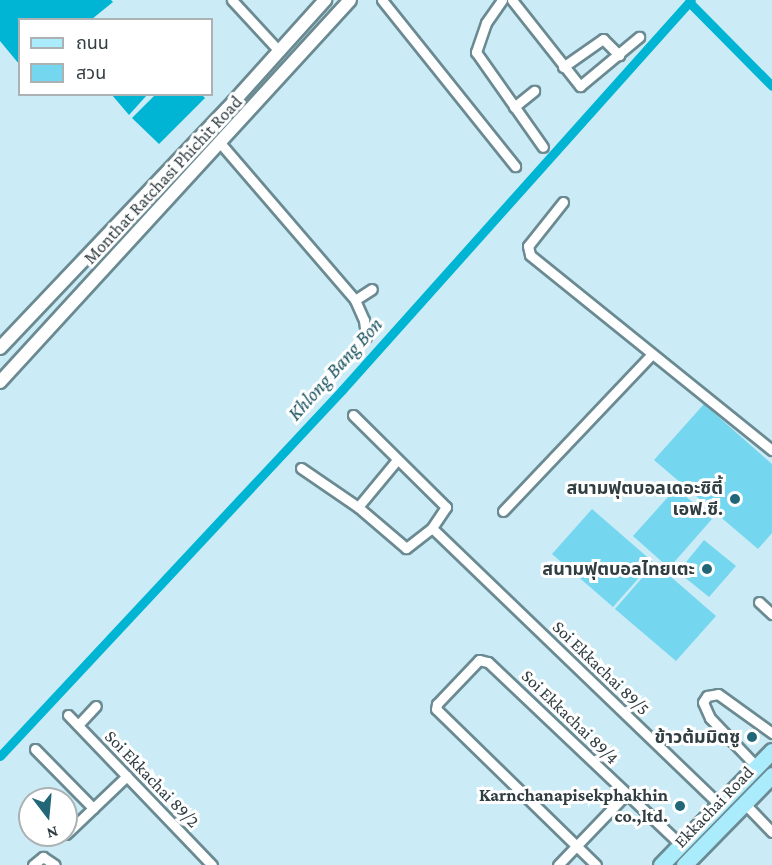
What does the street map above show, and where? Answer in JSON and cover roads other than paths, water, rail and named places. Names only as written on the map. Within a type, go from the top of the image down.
[{"type":"main road","name":"Ekkachai Road","points":[[661,865],[772,751]]},
{"type":"main road","name":"Ekkachai Road","points":[[684,865],[772,776]]},
{"type":"street","points":[[231,0],[279,51]]},
{"type":"street","name":"Monthat Ratchasi Phichit Road","points":[[0,348],[325,0]]},
{"type":"street","name":"Monthat Ratchasi Phichit Road","points":[[0,382],[221,144],[350,0]]},
{"type":"street","points":[[382,0],[515,166]]},
{"type":"street","points":[[502,0],[486,23],[476,52],[543,147]]},
{"type":"street","points":[[512,0],[577,85],[584,85],[639,37]]},
{"type":"street","points":[[563,67],[603,39],[619,55]]},
{"type":"street","points":[[514,107],[534,91]]},
{"type":"street","points":[[221,144],[355,300],[364,320],[366,337]]},
{"type":"street","points":[[563,202],[531,241],[528,252],[772,450]]},
{"type":"street","points":[[355,300],[372,289]]},
{"type":"street","points":[[503,511],[651,354]]},
{"type":"street","points":[[302,468],[358,507],[403,548],[410,547],[432,528],[444,514],[445,505],[396,461],[390,448],[353,415]]},
{"type":"street","points":[[358,507],[396,461]]},
{"type":"street","name":"Soi Ekkachai 89/5","points":[[432,528],[720,806]]},
{"type":"street","points":[[759,602],[772,614]]},
{"type":"street","name":"Soi Ekkachai 89/4","points":[[576,846],[438,711],[437,704],[475,663],[482,660],[488,662],[681,845]]},
{"type":"street","points":[[757,767],[710,718],[703,702],[707,696],[718,694],[772,734]]},
{"type":"street","points":[[78,725],[96,706]]},
{"type":"street","name":"Soi Ekkachai 89/2","points":[[68,715],[212,865]]},
{"type":"street","points":[[35,749],[93,808]]},
{"type":"street","points":[[78,822],[127,776]]},
{"type":"street","points":[[558,865],[626,794]]},
{"type":"street","points":[[745,804],[772,832]]},
{"type":"street","points":[[576,846],[596,865]]},
{"type":"street","points":[[33,865],[43,857],[55,865]]},
{"type":"waterway","name":"Khlong Bang Bon","points":[[0,756],[342,390],[691,0]]},
{"type":"waterway","points":[[689,2],[772,86]]},
{"type":"place","name":"สนามฟุตบอลเดอะซิตี้ เอฟ.ซี.","points":[[735,499]]},
{"type":"place","name":"สนามฟุตบอลไทยเตะ","points":[[707,569]]},
{"type":"place","name":"ข้าวต้มมิตซู","points":[[752,737]]},
{"type":"place","name":"Karnchanapisekphakhin co.,ltd.","points":[[680,806]]}]
